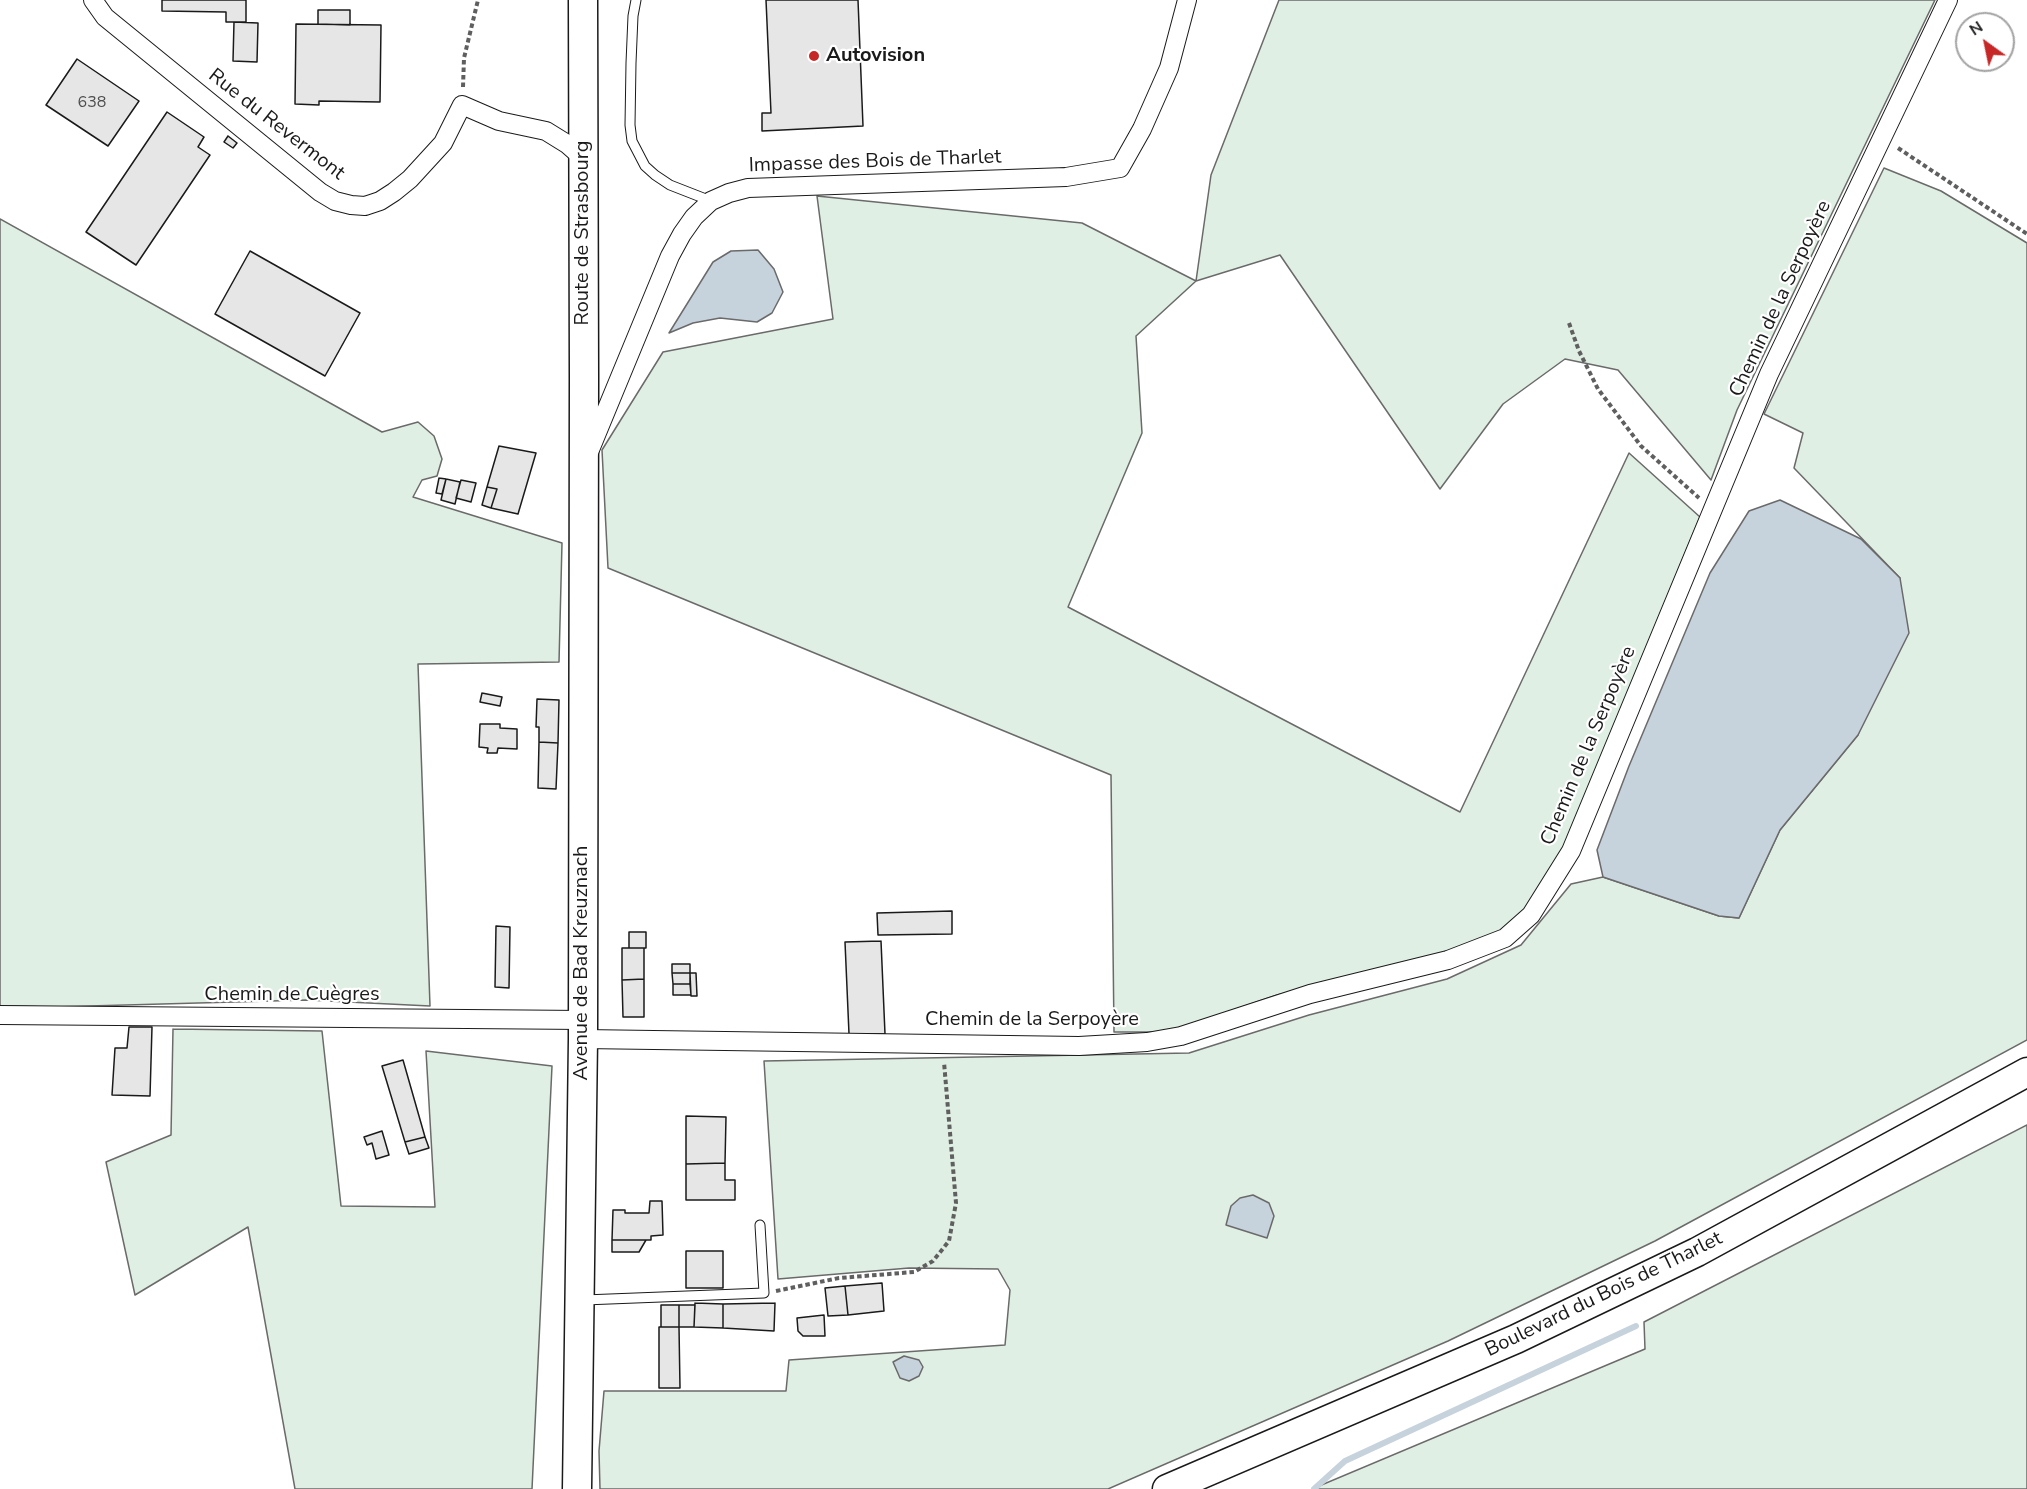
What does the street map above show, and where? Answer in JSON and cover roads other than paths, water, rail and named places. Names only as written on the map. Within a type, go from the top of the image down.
[{"type":"main road","name":"Route de Strasbourg","points":[[583,0],[584,465]]},
{"type":"main road","name":"Avenue de Bad Kreuznach","points":[[577,1489],[583,1029],[584,465]]},
{"type":"main road","name":"Boulevard du Bois de Tharlet","points":[[1167,1489],[1516,1339],[1697,1252],[2027,1072]]},
{"type":"main road","name":"Avenue de Bad Kreuznach","points":[[570,1489],[576,1461]]},
{"type":"street","name":"Rue du Revermont","points":[[93,0],[105,17],[320,192],[335,201],[365,206],[380,201],[410,179],[443,143],[462,105],[499,121],[546,131],[567,144],[582,158]]},
{"type":"street","name":"Impasse des Bois de Tharlet","points":[[584,465],[670,256],[694,217],[711,201],[748,188],[1066,177],[1120,168],[1142,129],[1169,68],[1187,0]]},
{"type":"street","name":"Chemin de la Serpoyère","points":[[583,1029],[943,1044],[1079,1046],[1147,1042],[1181,1036],[1310,994],[1448,960],[1504,938],[1531,915],[1571,851],[1769,374],[1948,0]]},
{"type":"street","name":"Chemin de Cuègres","points":[[0,1015],[583,1029]]},
{"type":"lane","points":[[636,0],[631,63],[632,141],[645,166],[655,175],[670,185],[711,201]]},
{"type":"lane","points":[[579,1300],[764,1293],[760,1225]]},
{"type":"waterway","points":[[1314,1489],[1345,1461],[1636,1326]]},
{"type":"place","name":"Autovision","points":[[814,56]]}]
